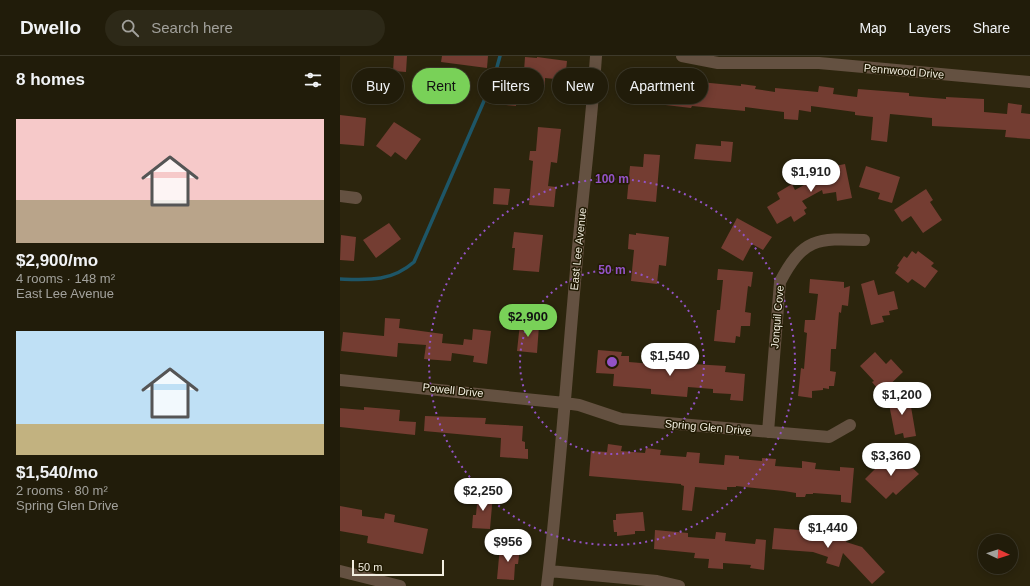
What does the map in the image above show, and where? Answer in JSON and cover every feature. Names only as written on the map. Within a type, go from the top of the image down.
[{"type":"street","name":"East Lee Avenue","points":[[547,586],[575,282],[589,154],[596,56]]},
{"type":"street","name":"Pennwood Drive","points":[[682,56],[718,63],[819,63],[1030,82]]},
{"type":"street","points":[[340,196],[356,198]]},
{"type":"street","name":"Jonquil Cove","points":[[768,432],[780,282],[790,263],[806,246],[829,238],[864,240]]},
{"type":"street","name":"Powell Drive","points":[[340,380],[565,403]]},
{"type":"street","name":"Spring Glen Drive","points":[[565,403],[579,405],[621,419],[768,432],[829,436],[850,425]]},
{"type":"street","points":[[340,571],[400,586]]},
{"type":"street","points":[[549,571],[657,581],[679,586]]},
{"type":"building","points":[[394,56],[407,56],[406,72],[404,72],[404,68],[393,68]]},
{"type":"building","points":[[442,56],[488,56],[487,68],[441,62]]},
{"type":"building","points":[[525,57],[567,61],[566,68],[552,68],[552,79],[545,78],[545,87],[544,68],[524,68]]},
{"type":"building","points":[[708,83],[756,86],[755,89],[775,92],[775,88],[818,92],[819,86],[834,88],[833,94],[857,97],[858,89],[909,93],[909,96],[946,99],[946,97],[984,99],[984,112],[1007,114],[1008,103],[1022,105],[1021,113],[1030,114],[1030,139],[1005,137],[1006,130],[932,126],[932,118],[890,114],[887,142],[871,140],[873,117],[855,115],[855,112],[811,106],[811,112],[799,110],[798,120],[784,119],[784,112],[745,107],[745,111],[692,106],[691,108],[657,104],[708,104]]},
{"type":"building","points":[[506,104],[516,104],[516,106]]},
{"type":"building","points":[[340,115],[366,118],[364,146],[340,144]]},
{"type":"building","points":[[394,122],[421,139],[406,160],[395,152],[391,157],[376,146]]},
{"type":"building","points":[[538,127],[561,129],[557,163],[551,162],[548,186],[556,187],[554,207],[529,205],[533,161],[529,160],[530,151],[536,151]]},
{"type":"building","points":[[721,141],[733,142],[731,162],[694,159],[696,144],[721,146]]},
{"type":"building","points":[[644,154],[660,155],[656,202],[627,199],[630,166],[643,167]]},
{"type":"building","points":[[845,164],[852,198],[837,201],[836,192],[823,194],[822,190],[802,201],[807,208],[804,210],[806,214],[794,222],[791,216],[777,224],[767,207],[780,199],[777,193],[792,184],[795,190],[813,180],[811,171]]},
{"type":"building","points":[[866,166],[900,177],[892,203],[878,199],[880,193],[859,187]]},
{"type":"building","points":[[494,188],[510,189],[508,205],[493,204]]},
{"type":"building","points":[[926,189],[933,200],[930,202],[942,220],[923,233],[911,216],[902,222],[894,210]]},
{"type":"building","points":[[737,218],[772,237],[763,250],[752,244],[743,261],[721,248]]},
{"type":"building","points":[[389,223],[401,239],[376,258],[363,240]]},
{"type":"building","points":[[514,232],[543,235],[539,272],[513,270],[515,248],[512,248]]},
{"type":"building","points":[[636,233],[669,237],[666,266],[659,265],[657,284],[631,281],[634,250],[628,249],[629,234],[636,235]]},
{"type":"building","points":[[341,235],[356,237],[354,261],[340,260]]},
{"type":"building","points":[[912,251],[916,254],[918,251],[934,263],[931,266],[938,271],[925,288],[912,279],[908,283],[895,273],[899,267],[897,266],[904,256],[907,258]]},
{"type":"building","points":[[718,269],[753,272],[751,287],[748,286],[745,312],[751,313],[750,326],[741,326],[740,337],[736,336],[735,343],[714,341],[717,310],[720,310],[723,280],[717,280]]},
{"type":"building","points":[[810,279],[844,282],[844,288],[850,286],[848,306],[842,305],[841,313],[839,312],[836,349],[831,349],[830,371],[836,372],[834,386],[829,386],[829,389],[823,388],[823,390],[812,391],[812,398],[798,396],[801,368],[804,369],[807,333],[804,332],[805,320],[815,320],[818,294],[809,293]]},
{"type":"building","points":[[874,280],[878,295],[894,291],[898,309],[889,311],[890,315],[882,316],[884,322],[871,325],[861,284]]},
{"type":"building","points":[[385,318],[400,319],[399,328],[443,334],[442,343],[463,345],[464,339],[472,340],[473,329],[491,331],[487,364],[473,362],[474,356],[452,353],[451,361],[424,359],[426,345],[398,343],[397,357],[341,351],[343,332],[384,336]]},
{"type":"building","points":[[520,323],[539,325],[537,353],[517,351]]},
{"type":"building","points":[[598,350],[622,352],[621,356],[629,356],[629,362],[676,366],[676,363],[726,366],[725,372],[745,374],[743,401],[730,400],[731,394],[713,393],[713,389],[688,387],[687,397],[651,394],[651,389],[613,386],[614,374],[596,373]]},
{"type":"building","points":[[875,352],[886,364],[891,359],[903,372],[881,393],[872,382],[874,381],[860,366]]},
{"type":"building","points":[[909,395],[916,436],[904,438],[903,433],[895,435],[888,399]]},
{"type":"building","points":[[364,407],[400,410],[399,421],[416,422],[415,435],[340,427],[340,408],[364,410]]},
{"type":"building","points":[[425,416],[486,418],[485,424],[523,426],[522,441],[525,442],[525,449],[528,449],[528,459],[500,457],[501,438],[424,431]]},
{"type":"building","points":[[608,444],[622,446],[621,451],[645,453],[646,448],[661,450],[660,455],[686,457],[687,452],[700,453],[699,463],[724,465],[725,455],[739,456],[739,459],[762,461],[762,458],[776,459],[775,466],[802,468],[802,461],[816,463],[815,469],[840,471],[840,467],[854,468],[851,503],[841,502],[841,495],[813,493],[806,494],[805,497],[796,497],[796,493],[736,486],[727,487],[727,490],[695,487],[692,511],[682,510],[684,486],[681,484],[589,476],[591,451],[607,452]]},
{"type":"building","points":[[888,456],[900,468],[906,462],[919,474],[896,495],[893,492],[886,499],[865,479]]},
{"type":"building","points":[[478,493],[493,494],[490,529],[472,528],[473,515],[476,515]]},
{"type":"building","points":[[340,506],[362,510],[362,516],[384,519],[385,513],[395,515],[394,522],[428,529],[423,554],[367,543],[368,536],[340,531]]},
{"type":"building","points":[[643,512],[645,531],[635,531],[635,534],[617,536],[617,532],[614,532],[613,520],[616,520],[616,514]]},
{"type":"building","points":[[774,528],[812,531],[834,538],[836,532],[848,535],[846,542],[862,547],[885,572],[872,584],[843,553],[839,567],[826,563],[828,557],[813,552],[772,549]]},
{"type":"building","points":[[655,530],[688,533],[688,537],[715,539],[716,532],[726,533],[725,541],[755,544],[756,539],[766,540],[764,570],[750,568],[751,565],[723,563],[723,569],[708,568],[709,559],[694,558],[695,553],[654,549]]},
{"type":"building","points":[[500,546],[520,548],[518,564],[515,564],[514,580],[497,579]]},
{"type":"waterway","points":[[340,279],[360,280],[388,276],[405,269],[414,262],[494,78],[500,56]]}]
